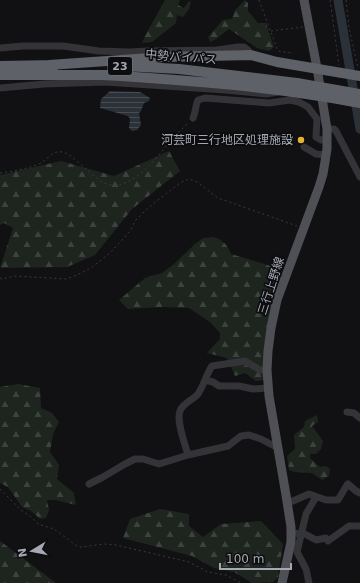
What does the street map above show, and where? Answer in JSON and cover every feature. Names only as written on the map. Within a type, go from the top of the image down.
[{"type":"highway","points":[[49,65],[165,57],[252,55],[277,62],[360,76]]},
{"type":"highway","name":"中勢バイパス","points":[[0,66],[131,66],[179,69],[297,82],[360,94]]},
{"type":"highway","name":"中勢バイパス","points":[[0,75],[164,74],[240,76]]},
{"type":"highway","points":[[103,75],[163,79],[282,91],[360,104]]},
{"type":"main road","name":"三行上野線","points":[[282,583],[291,533],[268,388],[267,370],[269,340],[277,300],[321,180],[326,155],[327,140],[327,129],[322,97],[304,0]]},
{"type":"street","points":[[0,48],[23,46],[62,46],[99,51],[130,52],[217,50],[244,47],[252,55]]},
{"type":"street","points":[[0,88],[44,84],[105,82],[266,94],[282,91]]},
{"type":"street","points":[[193,118],[196,113],[196,104],[198,100],[205,98],[269,103],[290,100],[308,107],[317,119],[316,137],[320,140],[327,140]]},
{"type":"street","points":[[327,129],[336,131],[360,176]]},
{"type":"street","points":[[304,147],[316,154],[326,155]]},
{"type":"street","points":[[188,454],[179,420],[180,411],[187,403],[197,396],[207,373],[212,366],[245,361],[260,370],[267,370]]},
{"type":"street","points":[[205,380],[213,382],[219,386],[239,386],[253,389],[268,388]]},
{"type":"street","points":[[347,412],[354,413],[360,418]]},
{"type":"street","points":[[88,484],[104,477],[135,459],[143,458],[159,464],[188,454],[228,446],[241,436],[249,435],[261,439],[278,448]]},
{"type":"street","points":[[287,502],[309,494],[326,500],[338,500],[348,484],[360,493]]},
{"type":"street","points":[[309,583],[306,569],[295,552],[302,534],[306,514],[316,497]]},
{"type":"street","points":[[291,533],[302,534],[316,540],[326,538],[329,541],[349,526],[360,526]]},
{"type":"path","points":[[259,0],[278,51],[291,53]]},
{"type":"path","points":[[330,0],[337,71]]},
{"type":"path","points":[[346,0],[349,28],[360,70]]},
{"type":"path","points":[[271,31],[309,26]]},
{"type":"path","points":[[0,172],[24,169],[42,162],[56,152],[63,152],[82,165],[99,180],[111,186],[121,185],[130,181],[151,164],[193,118]]},
{"type":"path","points":[[0,278],[26,276],[66,278],[92,268],[110,253],[131,230],[135,221],[149,207],[180,183],[189,179],[197,182],[218,198],[303,228]]},
{"type":"path","points":[[0,488],[20,510],[30,516],[38,524],[54,528],[77,546],[116,544],[189,562],[208,572],[226,575],[241,583]]},
{"type":"green space","points":[[165,0],[180,0],[178,5],[184,8],[189,1],[191,2],[189,9],[183,17],[177,15],[176,23],[152,42],[142,43],[145,36]]},
{"type":"green space","points":[[245,0],[248,3],[248,11],[258,23],[266,23],[274,47],[269,51],[257,48],[229,29],[210,42],[208,37],[223,20],[232,19],[235,10]]},
{"type":"green space","points":[[169,151],[180,171],[132,209],[95,255],[67,267],[0,268],[13,228],[4,223],[0,225],[0,175],[61,161],[114,176]]},
{"type":"green space","points":[[213,237],[224,243],[231,254],[271,266],[283,274],[264,380],[256,381],[245,373],[235,376],[227,358],[207,353],[220,339],[220,333],[210,322],[189,308],[162,307],[128,309],[119,300],[145,278],[162,273],[203,238]]},
{"type":"green space","points":[[18,384],[40,388],[41,408],[52,413],[59,422],[53,434],[50,452],[59,465],[57,479],[74,493],[76,505],[55,500],[47,500],[49,510],[46,518],[40,519],[31,511],[22,507],[8,487],[0,483],[0,387]]},
{"type":"green space","points":[[317,415],[318,422],[312,426],[323,441],[321,449],[316,454],[310,454],[310,458],[320,467],[326,466],[330,469],[329,476],[322,480],[312,473],[294,472],[289,470],[287,456],[295,449],[294,435],[304,427],[305,421]]},
{"type":"green space","points":[[160,509],[189,514],[189,526],[203,537],[221,524],[261,521],[283,544],[278,577],[273,582],[252,583],[234,572],[214,568],[192,556],[123,538],[130,519]]},
{"type":"green space","points":[[0,541],[56,583],[0,583]]},
{"type":"shaded area","points":[[110,91],[140,92],[150,98],[149,101],[144,103],[139,113],[141,125],[137,130],[132,131],[129,128],[130,119],[128,116],[100,108],[101,99]]},
{"type":"waterway","points":[[338,0],[360,129]]},
{"type":"place","name":"河芸町三行地区処理施設","points":[[301,140]]}]
